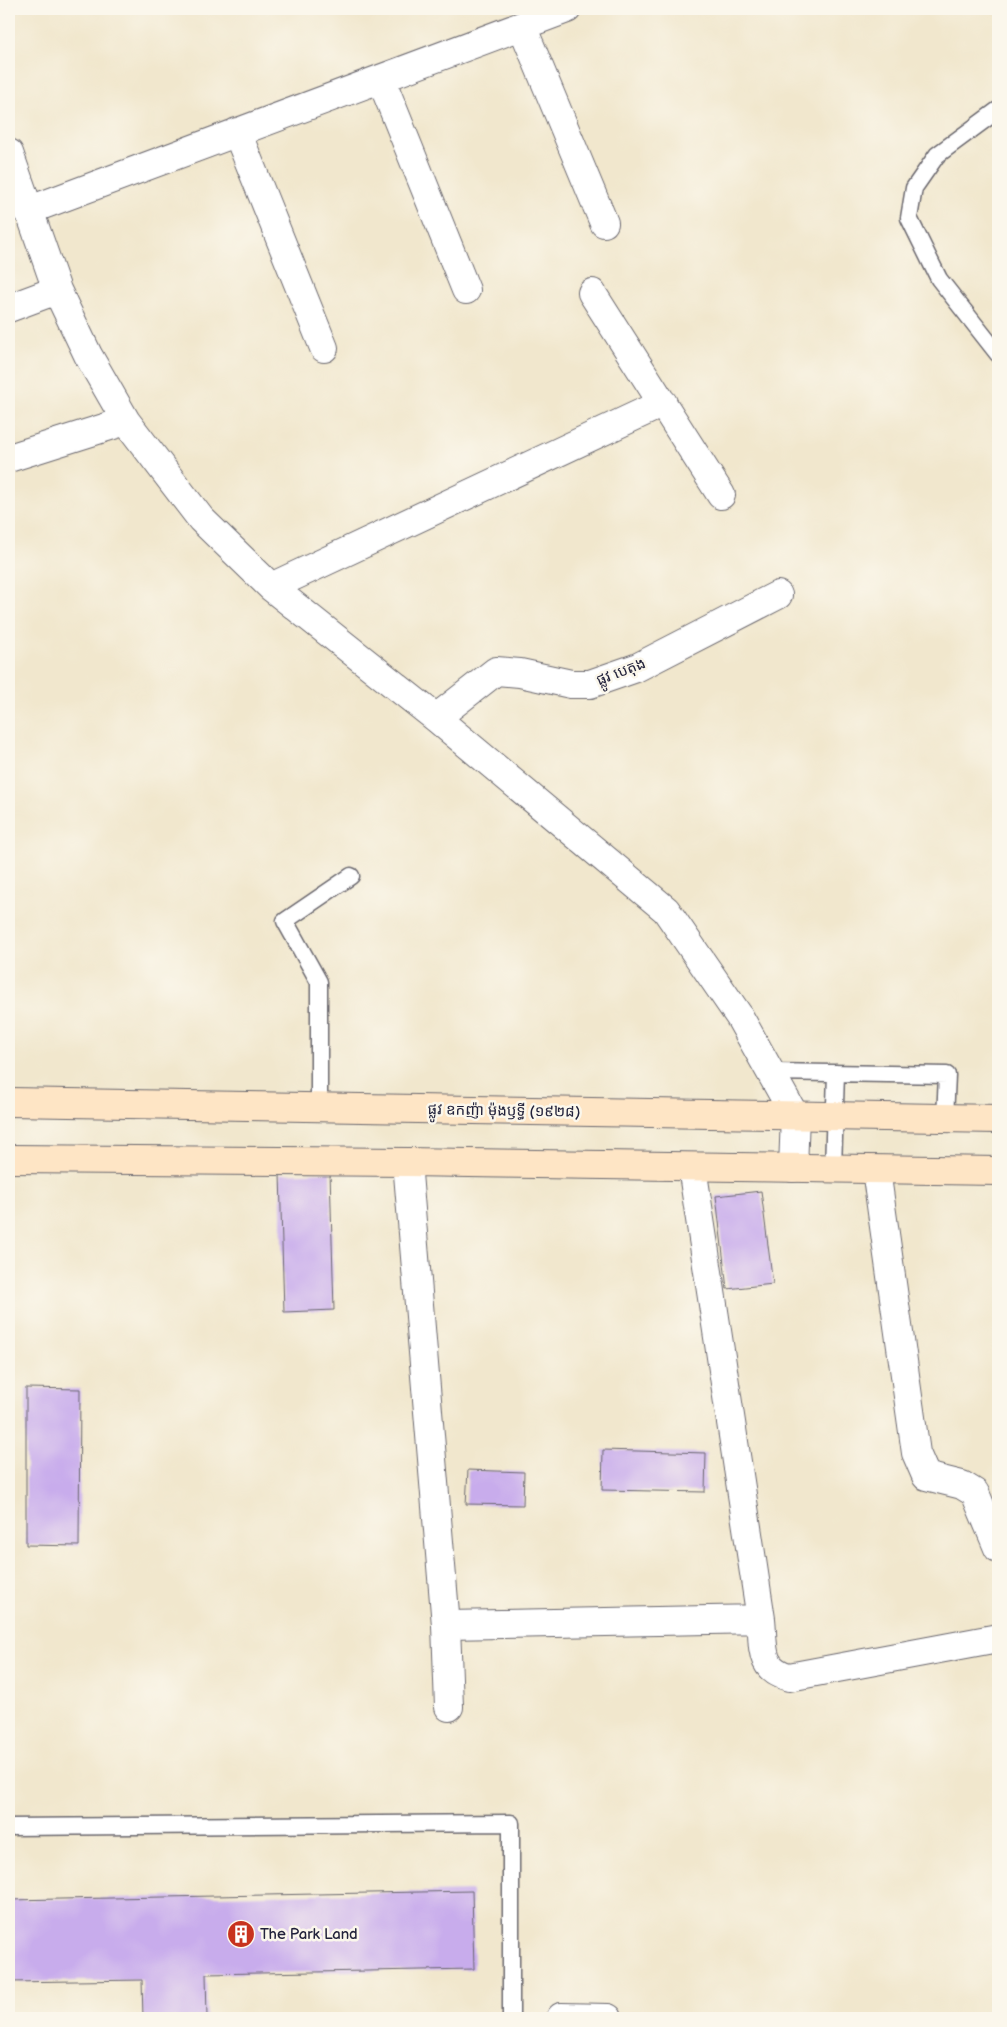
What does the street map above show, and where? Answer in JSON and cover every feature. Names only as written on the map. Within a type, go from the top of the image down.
[{"type":"main road","name":"ផ្លូវ ឧកញ៉ា ម៉ុងឫទ្ធី (១៩២៨)","points":[[9,1102],[998,1119]]},
{"type":"main road","points":[[9,1159],[407,1162],[998,1172]]},
{"type":"street","points":[[27,211],[567,9]]},
{"type":"street","points":[[522,26],[604,223]]},
{"type":"street","points":[[381,79],[466,290]]},
{"type":"street","points":[[237,132],[324,348]]},
{"type":"street","points":[[9,153],[27,211],[57,290],[88,355],[126,421],[201,519],[271,587],[436,718],[666,910],[739,1016],[795,1116],[793,1168]]},
{"type":"street","points":[[9,308],[57,290]]},
{"type":"street","points":[[592,293],[721,495]]},
{"type":"street","points":[[271,587],[662,404]]},
{"type":"street","points":[[9,458],[126,421]]},
{"type":"street","name":"ផ្លូវ បេតុង","points":[[436,718],[496,671],[520,673],[572,684],[590,684],[636,668],[778,595]]},
{"type":"street","points":[[407,1162],[446,1625],[450,1707]]},
{"type":"street","points":[[692,1167],[766,1662],[775,1674],[789,1677],[998,1638]]},
{"type":"street","points":[[876,1170],[916,1453],[926,1476],[962,1485],[975,1493],[998,1548]]},
{"type":"street","points":[[446,1625],[761,1619]]},
{"type":"street","points":[[561,2016],[608,2018]]},
{"type":"lane","points":[[998,110],[938,155],[914,188],[909,218],[939,279],[998,354]]},
{"type":"lane","points":[[319,1108],[319,982],[285,921],[351,876]]},
{"type":"lane","points":[[771,1072],[947,1075],[945,1118]]},
{"type":"lane","points":[[833,1169],[836,1073]]},
{"type":"lane","points":[[9,1828],[511,1823],[511,2018]]},
{"type":"building","points":[[330,1172],[334,1310],[284,1312],[280,1174]]},
{"type":"building","points":[[761,1191],[773,1284],[727,1289],[716,1196]]},
{"type":"building","points":[[26,1388],[80,1389],[79,1546],[26,1545]]},
{"type":"building","points":[[603,1450],[706,1453],[705,1492],[602,1490]]},
{"type":"building","points":[[468,1470],[524,1472],[523,1505],[466,1504]]},
{"type":"building","name":"The Park Land","points":[[472,1891],[474,1969],[206,1974],[207,2018],[143,2018],[142,1980],[9,1982],[9,1900]]},
{"type":"place","name":"The Park Land","points":[[241,1934]]}]
